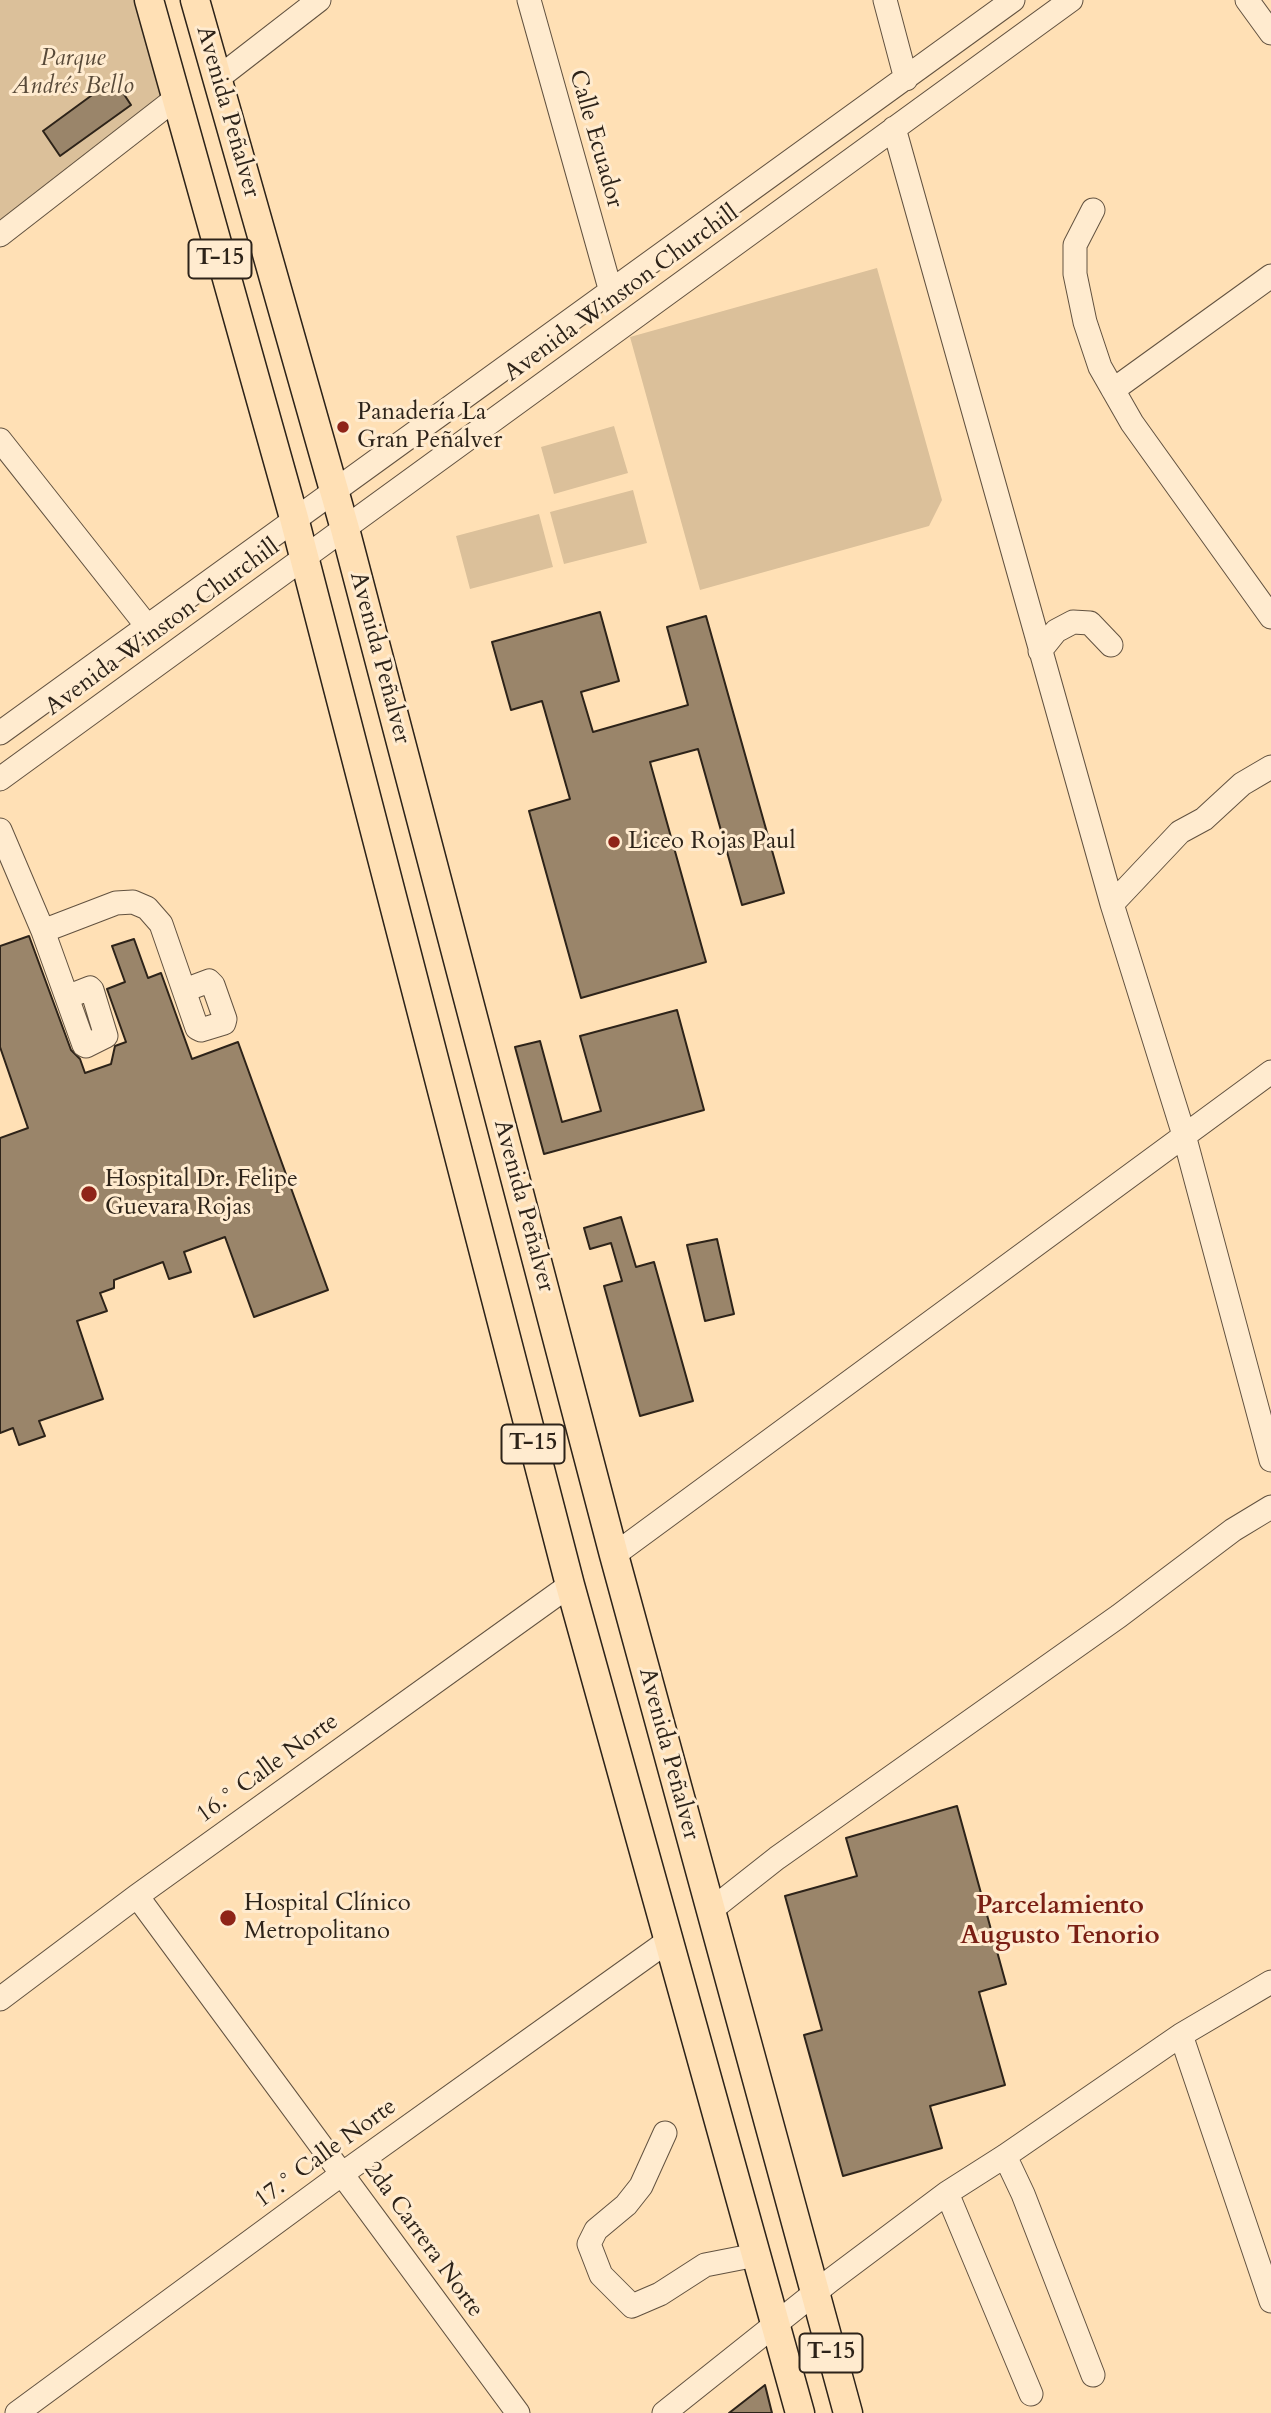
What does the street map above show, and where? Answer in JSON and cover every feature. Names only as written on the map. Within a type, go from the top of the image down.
[{"type":"main road","name":"Avenida Peñalver","points":[[149,0],[294,518],[570,1585],[800,2413]]},
{"type":"main road","name":"Avenida Peñalver","points":[[195,0],[345,529],[614,1555],[848,2413]]},
{"type":"street","points":[[217,79],[319,0]]},
{"type":"street","name":"Calle Ecuador","points":[[529,0],[611,292]]},
{"type":"street","points":[[885,0],[906,79]]},
{"type":"street","name":"Avenida Winston Churchill","points":[[0,733],[1013,0]]},
{"type":"street","name":"Avenida Winston Churchill","points":[[0,779],[1071,0]]},
{"type":"street","points":[[1247,0],[1271,33]]},
{"type":"street","points":[[0,235],[175,99]]},
{"type":"street","points":[[894,128],[1112,904],[1184,1135],[1271,1460]]},
{"type":"street","points":[[1093,209],[1075,245],[1075,274],[1085,322],[1100,367],[1132,424],[1271,617]]},
{"type":"street","points":[[1113,390],[1271,276]]},
{"type":"street","points":[[0,440],[147,626]]},
{"type":"street","points":[[1040,652],[1056,631],[1073,622],[1090,623],[1111,645]]},
{"type":"street","points":[[1112,904],[1180,832],[1204,819],[1242,784],[1271,767]]},
{"type":"street","points":[[0,830],[43,931],[67,997]]},
{"type":"street","points":[[43,931],[116,903],[133,902],[147,908],[161,924],[185,990]]},
{"type":"street","points":[[614,1555],[1184,1135],[1268,1080]]},
{"type":"street","points":[[710,1910],[777,1858],[1119,1616],[1233,1530],[1271,1507]]},
{"type":"street","name":"16.° Calle Norte","points":[[0,1999],[137,1896],[570,1585]]},
{"type":"street","name":"2da Carrera Norte","points":[[137,1896],[518,2413]]},
{"type":"street","name":"17.° Calle Norte","points":[[18,2413],[342,2175],[668,1941]]},
{"type":"street","points":[[664,2413],[947,2193],[1181,2035],[1271,1982]]},
{"type":"street","points":[[1181,2035],[1271,2301]]},
{"type":"street","points":[[665,2133],[641,2186],[626,2205],[596,2230],[592,2237],[589,2244],[601,2275],[632,2306],[660,2294],[705,2265],[756,2255]]},
{"type":"street","points":[[1005,2156],[1023,2194],[1094,2375]]},
{"type":"street","points":[[947,2193],[1031,2394]]},
{"type":"green space","name":"Parque Andrés Bello","points":[[0,0],[134,0],[161,98],[0,220]]},
{"type":"green space","points":[[877,268],[942,500],[929,526],[700,590],[630,337]]},
{"type":"green space","points":[[614,426],[628,473],[554,494],[541,447]]},
{"type":"green space","points":[[633,490],[647,543],[564,564],[550,512]]},
{"type":"green space","points":[[539,514],[553,567],[470,589],[456,536]]},
{"type":"building","points":[[114,79],[131,105],[60,156],[43,131]]},
{"type":"building","points":[[600,612],[619,681],[581,692],[593,732],[688,705],[667,627],[706,616],[784,893],[742,905],[698,749],[650,762],[706,962],[581,998],[529,811],[570,799],[542,701],[511,710],[492,642]]},
{"type":"building","name":"Hospital Dr. Felipe Guevara Rojas","points":[[29,936],[71,1050],[80,1059],[85,1073],[111,1064],[115,1046],[126,1042],[107,989],[125,982],[112,946],[134,939],[148,978],[161,973],[192,1059],[238,1042],[328,1290],[254,1317],[225,1237],[184,1252],[191,1272],[169,1279],[163,1262],[114,1280],[114,1288],[100,1293],[107,1311],[77,1321],[103,1399],[39,1421],[45,1436],[19,1445],[13,1428],[0,1433],[0,1138],[28,1128],[0,1047],[0,946]]},
{"type":"building","points":[[677,1010],[704,1110],[544,1154],[515,1047],[540,1041],[562,1122],[601,1111],[580,1036]]},
{"type":"building","points":[[621,1217],[636,1267],[654,1262],[693,1401],[640,1416],[604,1286],[622,1281],[611,1243],[590,1249],[584,1228]]},
{"type":"building","points":[[717,1239],[734,1314],[705,1321],[687,1245]]},
{"type":"building","points":[[957,1806],[1006,1984],[979,1992],[1005,2085],[930,2106],[942,2148],[843,2176],[804,2035],[822,2030],[785,1896],[857,1876],[846,1838]]},
{"type":"building","points":[[765,2385],[772,2413],[729,2413]]},
{"type":"place","name":"Panadería La Gran Peñalver","points":[[343,427]]},
{"type":"place","name":"Liceo Rojas Paul","points":[[614,842]]},
{"type":"place","name":"Hospital Dr. Felipe Guevara Rojas","points":[[89,1194]]},
{"type":"place","name":"Hospital Clínico Metropolitano","points":[[228,1918]]},
{"type":"district","name":"Parcelamiento Augusto Tenorio","points":[[1060,1922]]}]
